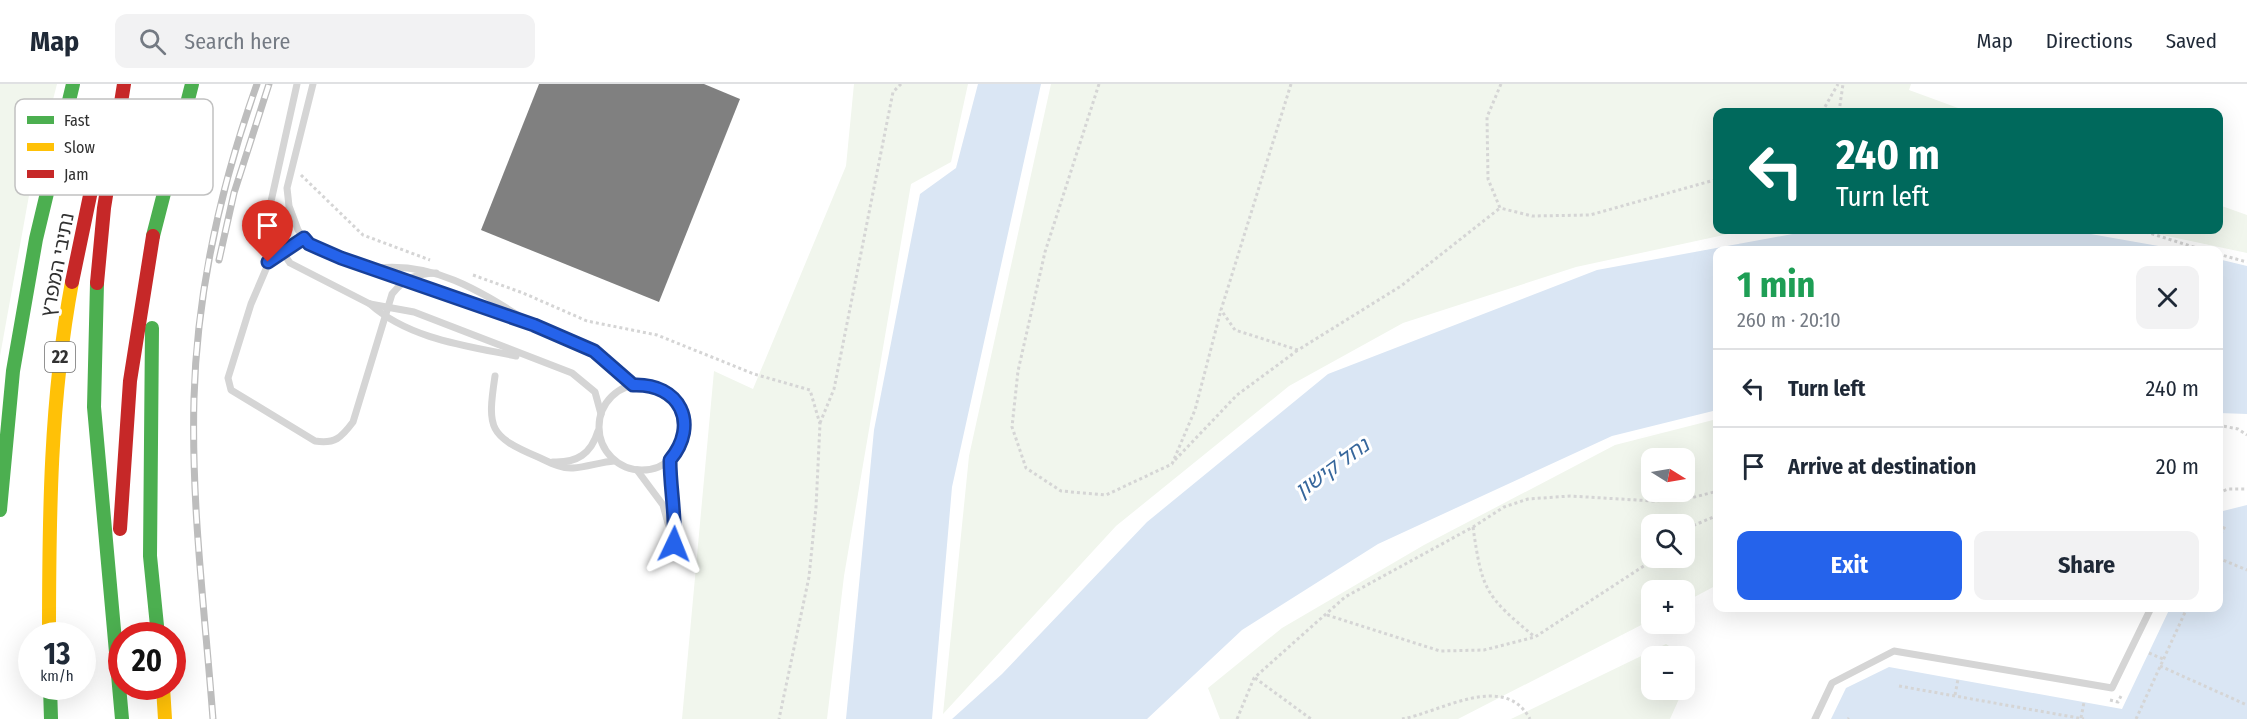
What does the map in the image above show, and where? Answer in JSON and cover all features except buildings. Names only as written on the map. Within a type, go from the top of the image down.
[{"type":"highway","name":"נתיבי המפרץ","points":[[69,99],[73,84]]},
{"type":"highway","name":"נתיבי המפרץ","points":[[114,99],[119,84]]},
{"type":"highway","points":[[121,99],[124,84]]},
{"type":"highway","points":[[187,99],[192,84]]},
{"type":"highway","name":"נתיבי המפרץ","points":[[0,510],[13,371],[36,239],[47,195]]},
{"type":"highway","name":"נתיבי המפרץ","points":[[49,622],[49,512],[60,353],[90,195]]},
{"type":"highway","points":[[106,195],[97,268],[93,358],[94,407],[114,622]]},
{"type":"highway","points":[[120,622],[120,502],[130,381],[149,251],[163,195]]},
{"type":"highway","points":[[157,622],[150,556],[152,331],[159,252],[169,195]]},
{"type":"highway","points":[[50,700],[51,719]]},
{"type":"highway","points":[[121,700],[122,719]]},
{"type":"highway","points":[[163,700],[165,719]]},
{"type":"lane","points":[[297,84],[270,206],[276,244],[290,263],[370,304],[385,317],[456,344],[541,362]]},
{"type":"lane","points":[[313,84],[287,188],[289,206],[309,244],[341,258],[534,325],[594,351],[633,385]]},
{"type":"lane","points":[[304,238],[268,262],[251,304],[228,378],[231,390],[315,441],[329,443],[339,439],[353,422],[392,294],[403,280],[418,274],[436,273]]},
{"type":"lane","points":[[374,269],[400,266],[436,273],[458,281],[534,325]]},
{"type":"lane","points":[[370,304],[414,312],[572,373],[595,392],[601,414],[599,428],[601,440],[614,461]]},
{"type":"lane","points":[[495,376],[490,406],[492,424],[498,437],[563,468],[614,461],[637,470],[660,466],[670,460],[679,449],[684,436],[685,422],[681,408],[673,396],[661,388],[648,384],[633,385],[613,395],[601,414]]},
{"type":"lane","points":[[548,462],[565,462],[586,454],[599,428]]},
{"type":"lane","points":[[637,470],[663,505],[674,544],[675,503],[670,481],[670,460]]},
{"type":"lane","points":[[1815,719],[1832,683],[1894,651],[2112,688],[2149,612]]},
{"type":"path","points":[[820,424],[834,389],[893,92],[901,84]]},
{"type":"path","points":[[1099,84],[1045,252],[1018,371],[1012,427],[1026,468],[1061,491],[1106,495],[1172,464],[1237,395],[1298,350],[1401,286],[1500,208]]},
{"type":"path","points":[[1172,464],[1195,410],[1221,310],[1291,84]]},
{"type":"path","points":[[1500,208],[1488,179],[1487,117],[1501,84]]},
{"type":"path","points":[[1824,108],[1838,84]]},
{"type":"path","points":[[1840,108],[1843,84]]},
{"type":"path","points":[[1500,208],[1532,216],[1590,214],[1713,180]]},
{"type":"path","points":[[2153,234],[2190,246]]},
{"type":"path","points":[[2223,255],[2247,262]]},
{"type":"path","points":[[1221,310],[1235,330],[1298,350]]},
{"type":"path","points":[[2223,426],[2238,429],[2247,435]]},
{"type":"path","points":[[2223,492],[2228,489],[2247,489]]},
{"type":"path","points":[[1237,719],[1254,678],[1345,597],[1473,527],[1504,507],[1528,499],[1570,496],[1653,501],[1688,499],[1713,492]]},
{"type":"path","points":[[1695,525],[1713,517]]},
{"type":"path","points":[[2223,530],[2225,526]]},
{"type":"path","points":[[1473,527],[1484,585],[1490,596],[1535,638]]},
{"type":"path","points":[[2223,560],[2247,570]]},
{"type":"path","points":[[1327,615],[1440,651],[1484,650],[1535,638],[1641,568]]},
{"type":"path","points":[[2136,719],[2185,612]]},
{"type":"path","points":[[2149,653],[2163,659]]},
{"type":"path","points":[[2160,666],[2247,705]]},
{"type":"path","points":[[1254,678],[1298,712],[1311,719]]},
{"type":"path","points":[[1955,696],[1958,679]]},
{"type":"path","points":[[1899,686],[2083,719],[2084,702]]},
{"type":"path","points":[[1402,719],[1492,694],[1510,698],[1521,706],[1530,719]]},
{"type":"shaded area","points":[[0,84],[57,84],[53,99],[15,99],[15,195],[29,195],[0,356]]},
{"type":"shaded area","points":[[854,84],[968,84],[951,162],[911,184],[844,576],[827,719],[682,719],[714,371],[753,389],[846,166]]},
{"type":"shaded area","points":[[1051,84],[1911,84],[1909,90],[1958,108],[1713,108],[1713,234],[1729,234],[1576,267],[1403,323],[1289,386],[1116,526],[943,714],[969,456]]},
{"type":"shaded area","points":[[2223,206],[2247,215],[2247,253],[2223,248],[2223,246],[2158,234],[2223,234]]},
{"type":"shaded area","points":[[1713,420],[1713,587],[1695,597],[1695,580],[1641,580],[1641,625],[1458,719],[1220,719],[1208,688],[1282,628],[1424,545],[1615,445]]},
{"type":"shaded area","points":[[1641,656],[1641,700],[1679,700],[1670,719],[1511,719]]},
{"type":"water","points":[[978,84],[1041,84],[952,487],[932,719],[846,719],[874,430],[920,194],[956,168]]},
{"type":"water","points":[[1792,234],[2091,234],[2158,246],[1727,246]]},
{"type":"water","name":"נחל קישון","points":[[1713,249],[1713,411],[1612,436],[1378,544],[1242,630],[1147,719],[952,719],[1002,674],[1147,522],[1328,374],[1597,270]]},
{"type":"water","points":[[2223,260],[2247,266],[2247,414],[2223,413]]},
{"type":"water","points":[[2247,505],[2247,719],[1831,719],[1846,688],[1889,667],[2122,709],[2168,612],[2223,612],[2223,511]]},
{"type":"railway","points":[[213,719],[199,559],[195,478],[196,358],[213,238],[232,160],[257,84]]},
{"type":"railway","points":[[219,260],[234,193],[269,84]]},
{"type":"traffic: fast","points":[[69,99],[73,84]]},
{"type":"traffic: fast","points":[[188,99],[192,84]]},
{"type":"traffic: fast","points":[[0,510],[13,371],[36,239],[47,195]]},
{"type":"traffic: fast","points":[[153,236],[164,195]]},
{"type":"traffic: fast","points":[[97,283],[94,407],[122,719]]},
{"type":"traffic: fast","points":[[152,328],[150,556],[157,622]]},
{"type":"traffic: fast","points":[[50,700],[51,719]]},
{"type":"traffic: slow","points":[[49,622],[50,503],[55,414],[72,282]]},
{"type":"traffic: slow","points":[[164,700],[165,719]]},
{"type":"traffic: jam","points":[[122,99],[124,84]]},
{"type":"traffic: jam","points":[[72,282],[90,195]]},
{"type":"traffic: jam","points":[[97,283],[106,195]]},
{"type":"traffic: jam","points":[[120,529],[130,381],[153,236]]},
{"type":"route","points":[[268,262],[304,238],[309,244],[341,258],[534,325],[594,351],[612,364],[633,385],[648,384],[661,388],[673,396],[681,408],[685,422],[684,436],[679,449],[670,460],[670,481],[676,518],[674,544]]}]
